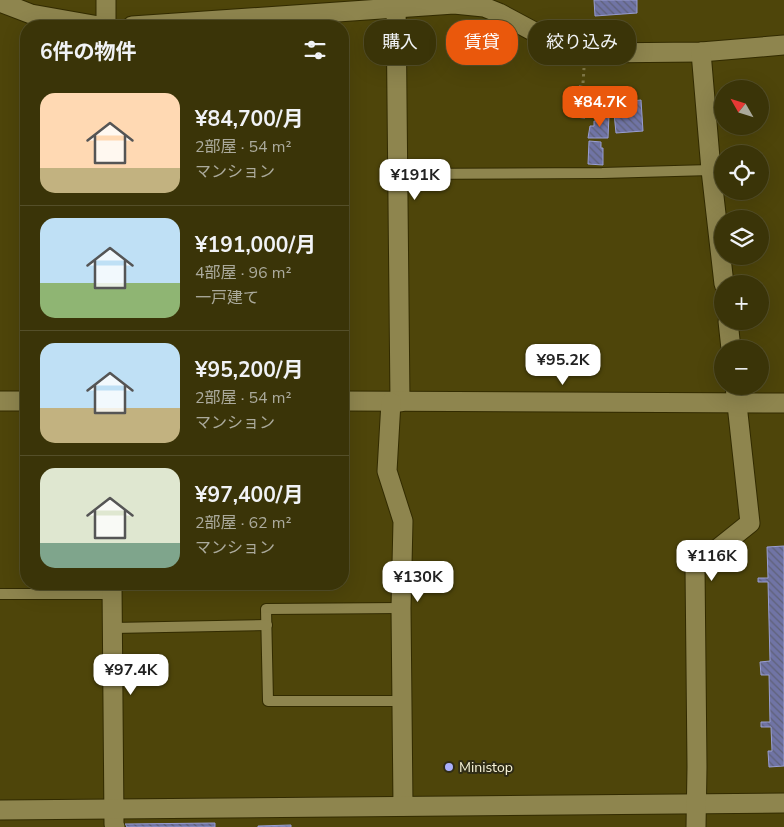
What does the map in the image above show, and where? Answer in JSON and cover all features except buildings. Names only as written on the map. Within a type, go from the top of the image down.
[{"type":"street","points":[[106,0],[106,20]]},
{"type":"street","points":[[0,3],[31,14],[65,20]]},
{"type":"street","points":[[396,4],[398,174],[396,402],[387,471],[403,522],[401,608],[402,806]]},
{"type":"street","points":[[204,20],[396,4],[454,4],[484,7],[499,13],[570,51],[594,54],[701,52],[784,46]]},
{"type":"street","points":[[701,52],[711,170],[723,275]]},
{"type":"street","points":[[349,401],[396,402],[714,395]]},
{"type":"street","points":[[696,827],[695,567],[750,524],[736,395]]},
{"type":"street","points":[[741,395],[784,403]]},
{"type":"street","points":[[0,401],[20,401]]},
{"type":"street","points":[[112,590],[115,818]]},
{"type":"street","points":[[0,810],[115,818],[402,806],[784,802]]},
{"type":"lane","points":[[398,174],[711,170]]},
{"type":"lane","points":[[0,594],[90,590]]},
{"type":"lane","points":[[401,608],[266,609],[268,701],[402,701]]},
{"type":"lane","points":[[113,628],[267,625]]},
{"type":"place","name":"Ministop","points":[[449,767]]}]
